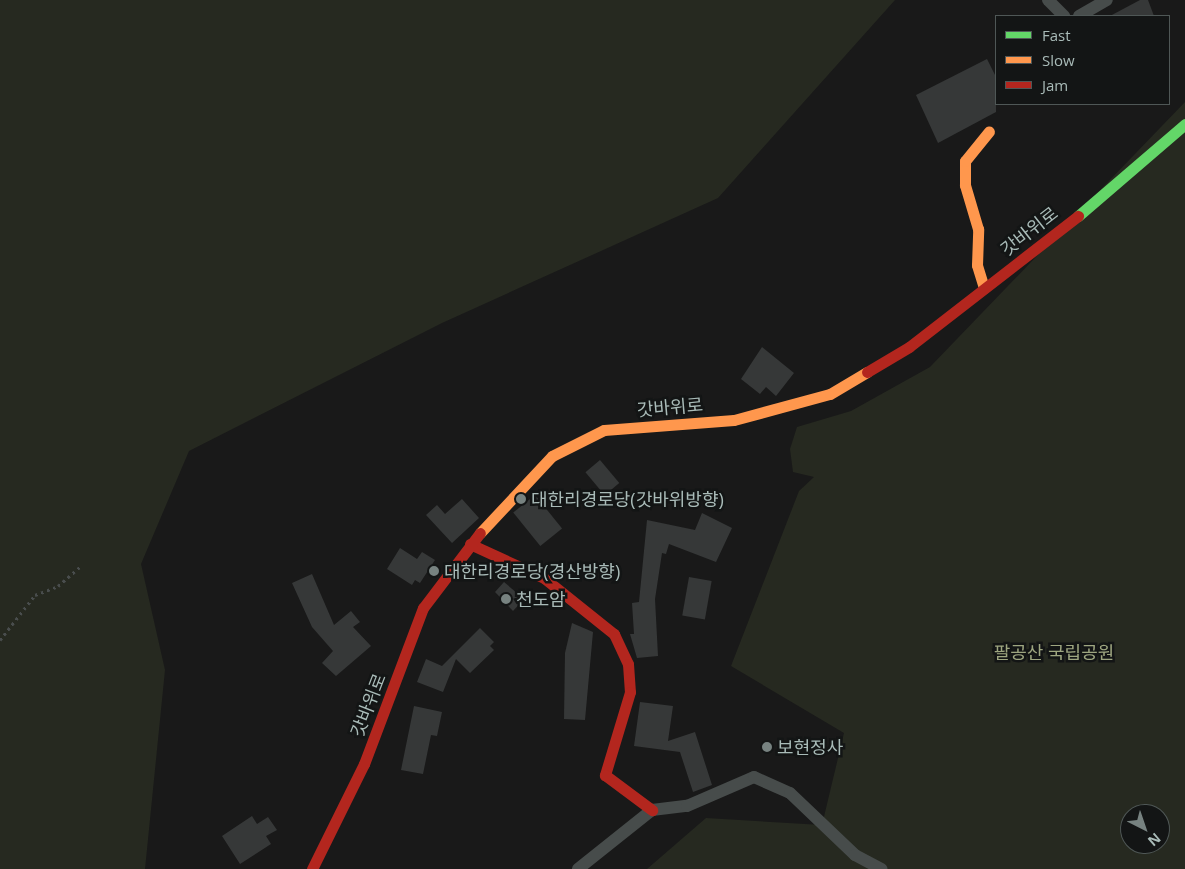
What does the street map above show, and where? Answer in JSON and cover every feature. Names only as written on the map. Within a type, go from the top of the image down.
[{"type":"street","points":[[1048,0],[1063,15]]},
{"type":"street","points":[[1081,15],[1107,0]]},
{"type":"street","name":"갓바위로","points":[[312,869],[364,764],[423,608],[470,544],[552,456],[595,434],[734,420],[830,394],[909,348],[984,288],[1057,234],[1185,124]]},
{"type":"street","points":[[984,288],[977,265],[978,230],[964,185],[965,161],[989,131]]},
{"type":"street","points":[[470,544],[544,578],[614,634],[628,664],[630,692],[605,775],[652,810]]},
{"type":"street","points":[[578,869],[652,810],[687,806],[754,778],[790,793],[855,855],[881,869]]},
{"type":"path","points":[[0,640],[35,595],[58,586],[80,567]]},
{"type":"green space","points":[[0,0],[895,0],[718,198],[442,323],[189,451],[141,564],[165,670],[145,869],[0,869]]},
{"type":"green space","name":"팔공산 국립공원","points":[[1185,102],[1185,869],[647,869],[706,818],[822,825],[844,733],[731,666],[799,491],[814,477],[793,472],[790,449],[797,427],[851,411],[930,367]]},
{"type":"building","points":[[1140,0],[1148,0],[1154,15],[1112,15]]},
{"type":"building","points":[[987,59],[995,75],[996,112],[938,143],[916,95]]},
{"type":"building","points":[[762,347],[794,373],[776,396],[766,387],[760,394],[741,379]]},
{"type":"building","points":[[600,460],[619,483],[605,495],[585,472]]},
{"type":"building","points":[[535,495],[562,528],[540,546],[513,513]]},
{"type":"building","points":[[462,499],[479,518],[452,543],[426,515],[437,505],[445,514]]},
{"type":"building","points":[[702,513],[732,528],[716,562],[669,544],[666,554],[662,553],[655,599],[658,656],[637,658],[630,634],[634,634],[632,603],[639,602],[647,520],[695,530]]},
{"type":"building","points":[[400,548],[417,559],[422,552],[435,560],[420,583],[415,580],[412,585],[387,569]]},
{"type":"building","points":[[312,574],[334,625],[351,611],[360,622],[353,627],[371,646],[336,676],[322,663],[333,651],[312,627],[292,583]]},
{"type":"building","points":[[689,577],[712,581],[705,619],[682,615]]},
{"type":"building","points":[[504,582],[524,599],[513,611],[495,592]]},
{"type":"building","points":[[572,623],[593,632],[585,720],[564,719],[565,653]]},
{"type":"building","points":[[480,628],[494,642],[490,646],[494,650],[470,673],[456,659],[443,692],[417,682],[426,659],[442,666]]},
{"type":"building","points":[[640,702],[673,706],[668,741],[695,732],[712,785],[693,792],[680,752],[634,746]]},
{"type":"building","points":[[414,706],[442,712],[437,736],[431,735],[423,774],[401,770]]},
{"type":"building","points":[[252,816],[257,824],[268,817],[277,830],[266,836],[271,844],[240,864],[222,836]]},
{"type":"traffic: fast","points":[[1078,216],[1185,124]]},
{"type":"traffic: slow","points":[[984,288],[977,265],[978,229],[965,185],[965,161],[989,131]]},
{"type":"traffic: slow","points":[[480,533],[552,456],[604,430],[734,420],[830,394],[867,372]]},
{"type":"traffic: jam","points":[[867,372],[909,347],[1078,216]]},
{"type":"traffic: jam","points":[[312,869],[364,764],[423,608],[480,533]]},
{"type":"traffic: jam","points":[[470,544],[544,578],[614,634],[628,664],[630,692],[605,775],[652,810]]},
{"type":"place","name":"대한리경로당(갓바위방향)","points":[[521,499]]},
{"type":"place","name":"대한리경로당(경산방향)","points":[[434,571]]},
{"type":"place","name":"천도암","points":[[506,599]]},
{"type":"place","name":"보현정사","points":[[767,747]]}]
